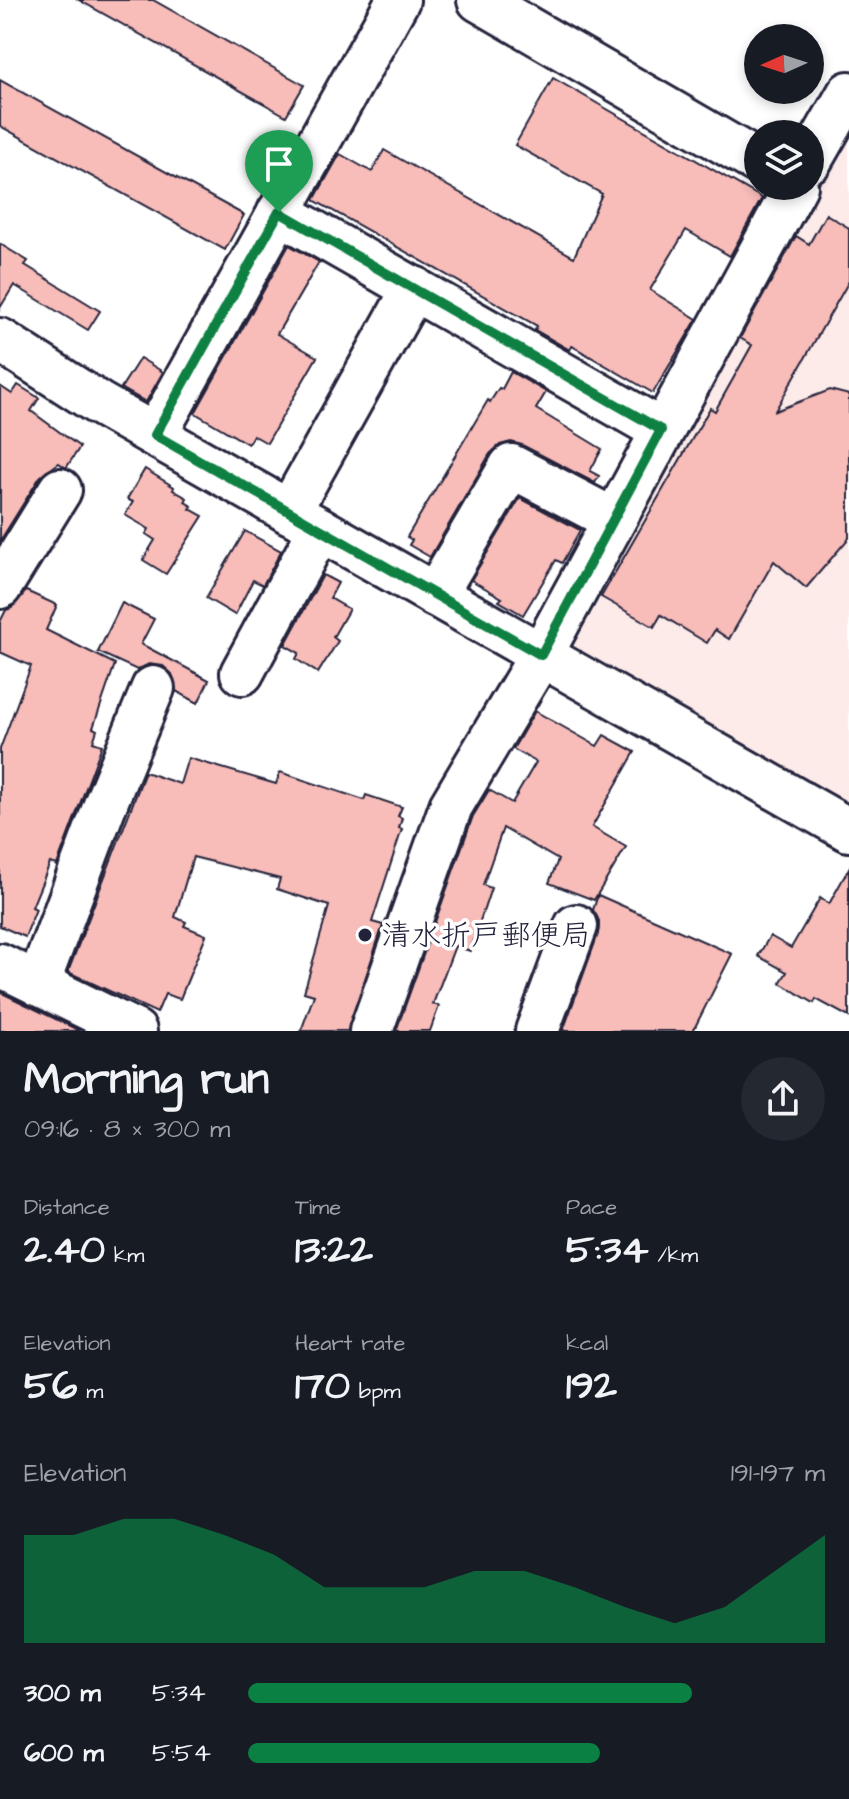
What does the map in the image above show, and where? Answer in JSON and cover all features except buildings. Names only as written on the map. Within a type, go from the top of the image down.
[{"type":"street","points":[[155,435],[398,0]]},
{"type":"street","points":[[479,0],[744,154]]},
{"type":"street","points":[[824,137],[849,93]]},
{"type":"street","points":[[371,1031],[451,806],[541,655],[788,200]]},
{"type":"street","points":[[279,212],[661,430]]},
{"type":"street","points":[[242,673],[305,520],[414,288]]},
{"type":"street","points":[[0,340],[155,435],[849,830]]},
{"type":"street","points":[[435,595],[511,466],[614,520]]},
{"type":"street","points":[[0,587],[60,490]]},
{"type":"street","points":[[38,984],[153,688]]},
{"type":"street","points":[[537,1031],[576,926]]},
{"type":"street","points":[[0,965],[135,1031]]},
{"type":"shaded area","points":[[849,128],[849,803],[571,644],[566,632],[809,200],[824,200],[824,173]]},
{"type":"place","name":"清水折戸郵便局","points":[[365,935]]},
{"type":"route","points":[[279,212],[661,430],[541,655],[155,435],[279,212]]}]
